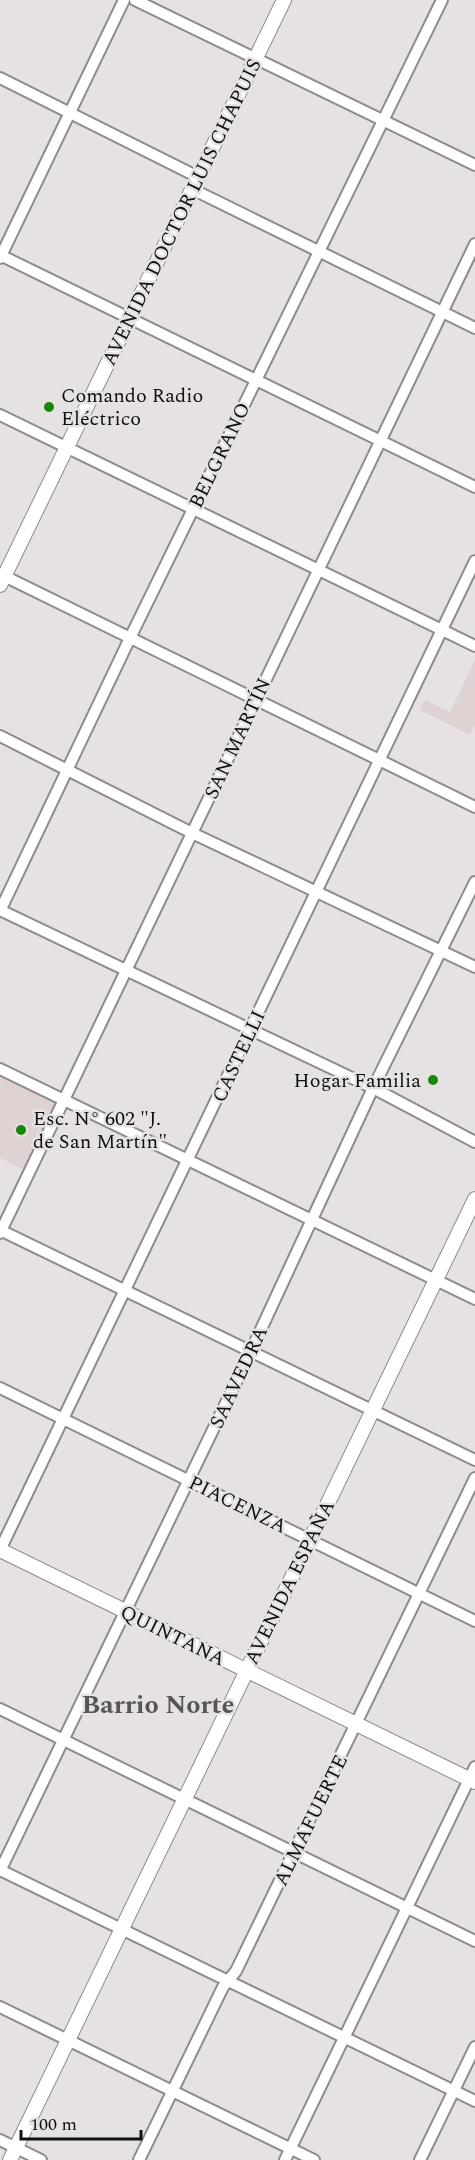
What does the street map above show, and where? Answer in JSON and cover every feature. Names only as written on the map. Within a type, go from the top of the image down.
[{"type":"main road","name":"AVENIDA DOCTOR LUIS CHAPUIS","points":[[1,579],[284,0]]},
{"type":"main road","name":"AVENIDA ESPAÑA","points":[[13,2154],[475,1199]]},
{"type":"main road","name":"QUINTANA","points":[[0,1550],[356,1724],[473,1776]]},
{"type":"street","points":[[124,0],[0,256],[475,487]]},
{"type":"street","points":[[135,0],[475,165]]},
{"type":"street","name":"BELGRANO","points":[[0,910],[130,638],[442,0]]},
{"type":"street","points":[[0,78],[69,111],[320,252],[475,328]]},
{"type":"street","name":"SAN MARTÍN","points":[[0,1231],[317,568],[475,244]]},
{"type":"street","points":[[0,415],[475,646]]},
{"type":"street","name":"CASTELLI","points":[[0,1550],[475,561]]},
{"type":"street","points":[[1,579],[130,638],[475,807]]},
{"type":"street","points":[[0,736],[192,832],[475,967]]},
{"type":"street","name":"SAAVEDRA","points":[[0,1870],[250,1353],[373,1088],[443,951],[475,882]]},
{"type":"street","points":[[0,910],[373,1088],[475,1142]]},
{"type":"street","points":[[0,1069],[475,1299]]},
{"type":"street","points":[[0,1231],[475,1460]]},
{"type":"street","name":"PIACENZA","points":[[0,1388],[475,1621]]},
{"type":"street","name":"ALMAFUERTE","points":[[139,2160],[227,1981],[236,1971],[295,1853],[475,1478]]},
{"type":"street","points":[[0,1708],[475,1941]]},
{"type":"street","points":[[285,2160],[473,1776]]},
{"type":"street","points":[[0,1870],[475,2102]]},
{"type":"street","points":[[0,2007],[314,2160]]},
{"type":"street","points":[[420,2160],[475,2047]]},
{"type":"street","points":[[0,2140],[13,2154],[41,2160]]},
{"type":"shaded area","points":[[475,660],[475,725],[470,735],[420,710],[425,700],[450,712]]},
{"type":"shaded area","name":"Esc. N° 602 \"J. de San Martín\"","points":[[0,1076],[55,1103],[23,1169],[0,1158]]},
{"type":"place","name":"Comando Radio Eléctrico","points":[[49,407]]},
{"type":"place","name":"Hogar Familia","points":[[433,1080]]},
{"type":"place","name":"Esc. N° 602 \"J. de San Martín\"","points":[[21,1130]]},
{"type":"district","name":"Barrio Norte","points":[[158,1704]]}]
